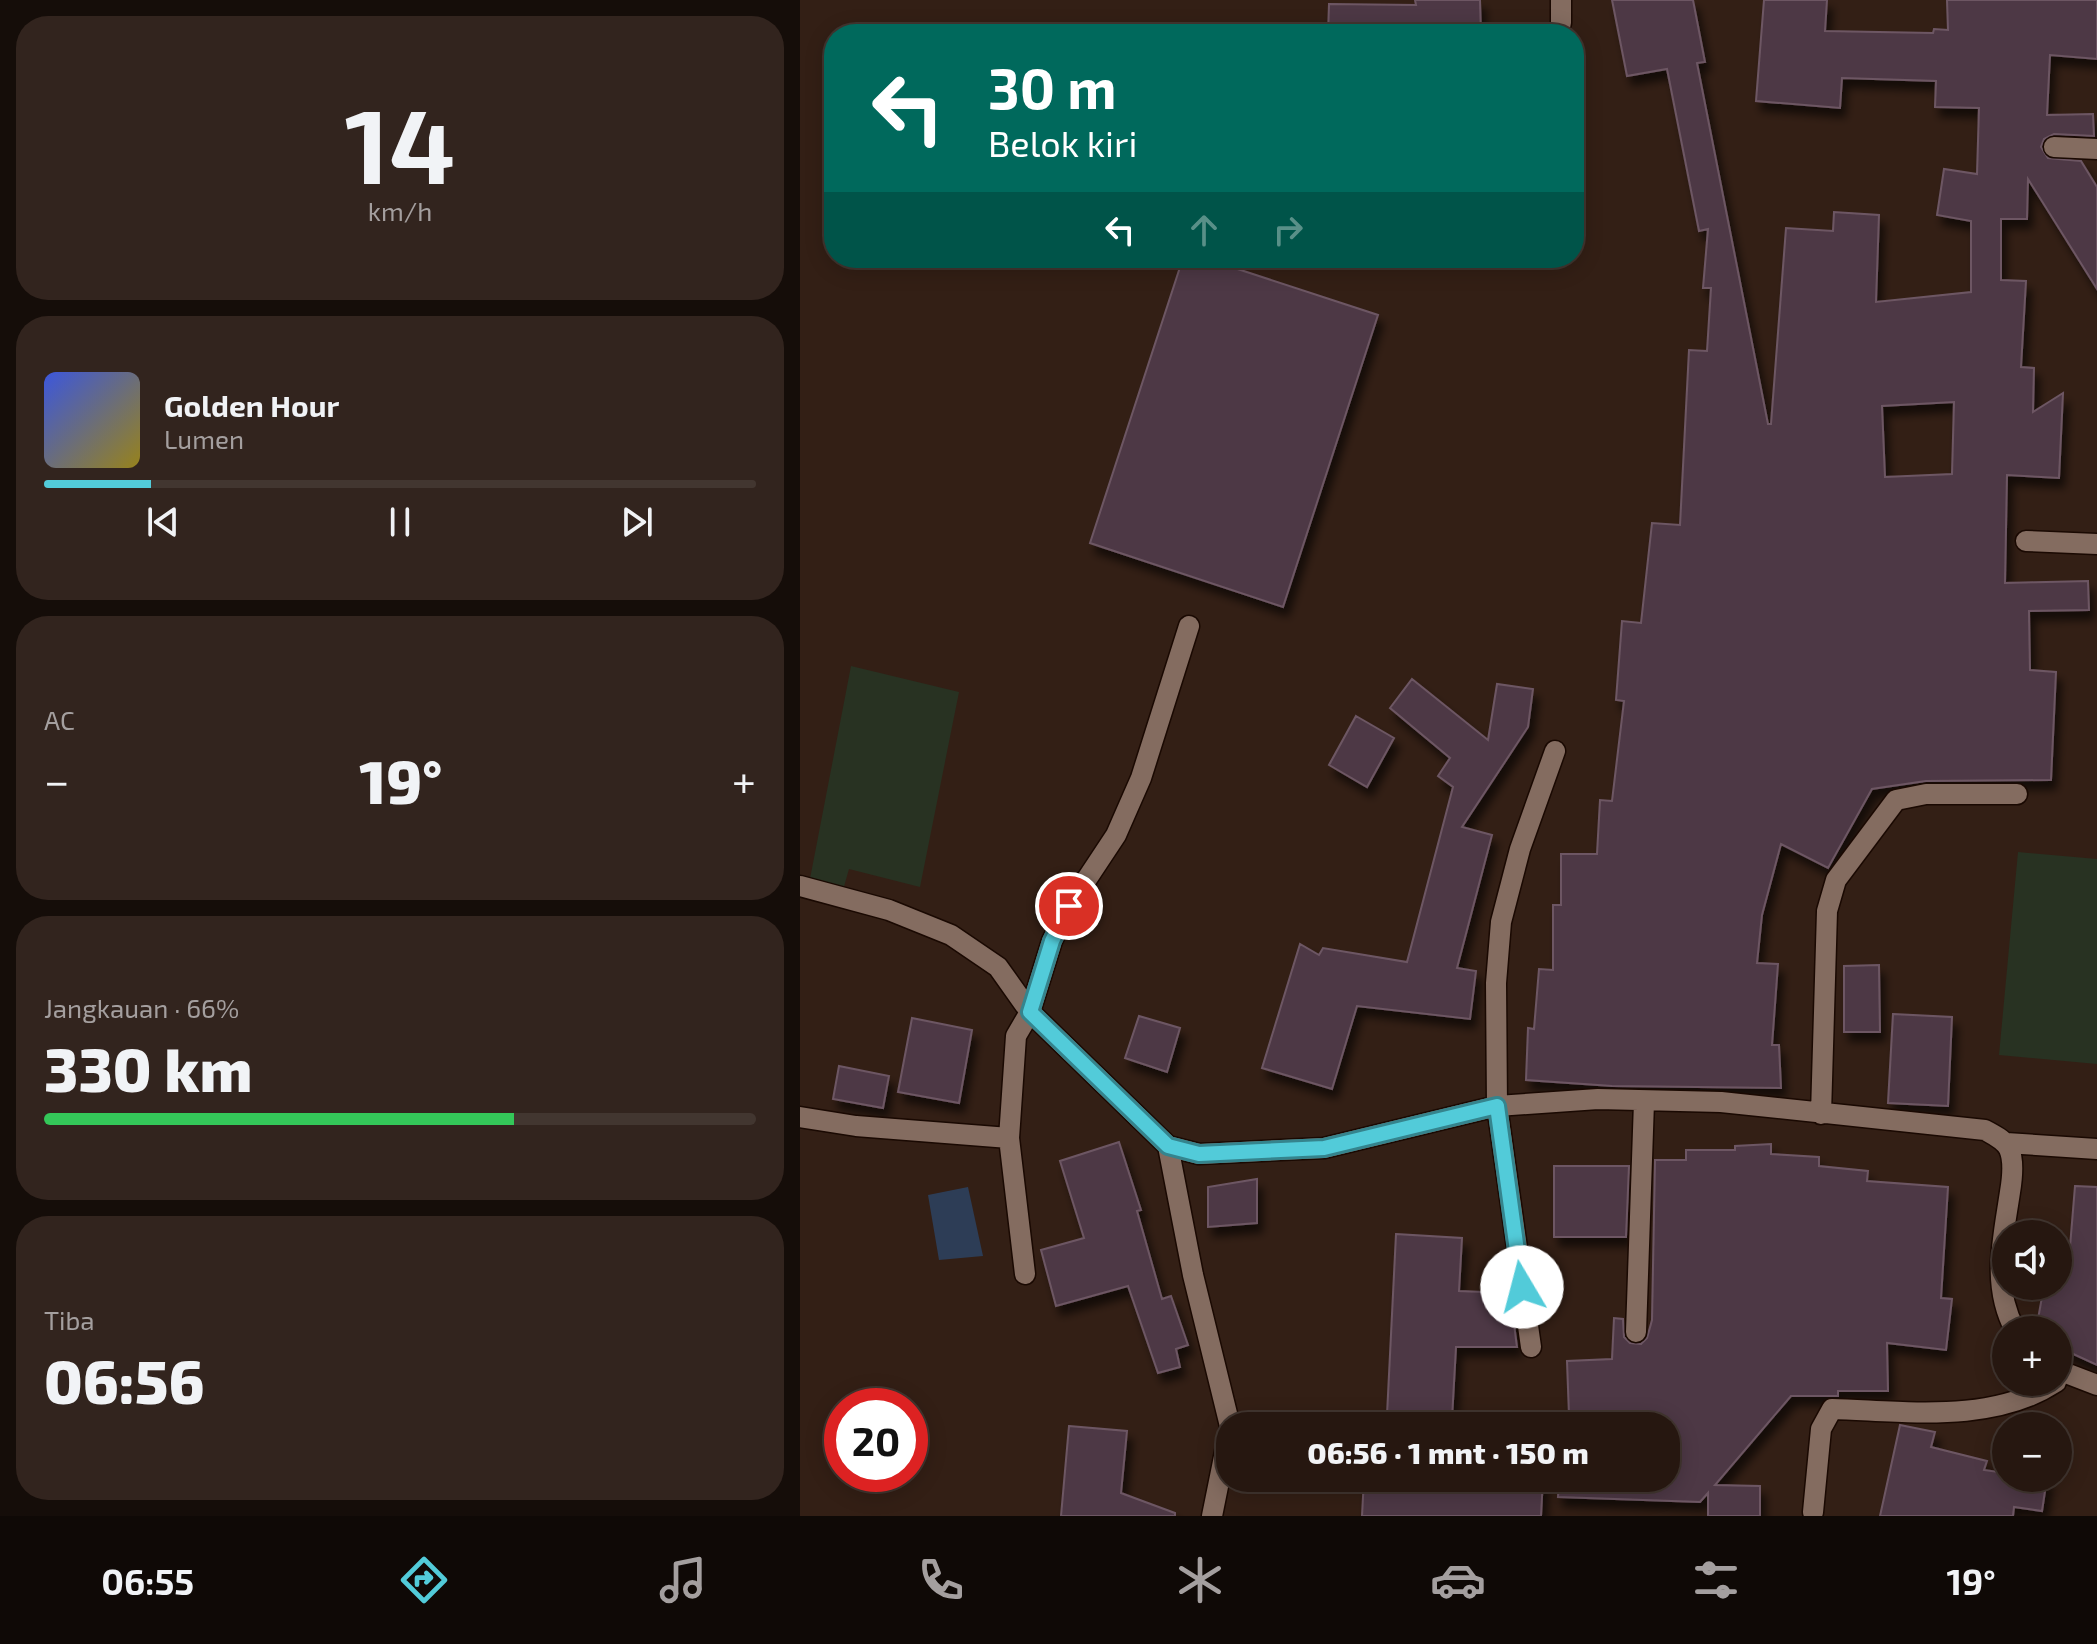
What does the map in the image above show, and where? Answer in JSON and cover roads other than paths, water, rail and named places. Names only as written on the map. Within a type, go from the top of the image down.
[{"type":"street","points":[[1561,0],[1561,23]]},
{"type":"street","points":[[2054,147],[2097,149]]},
{"type":"street","points":[[2026,541],[2097,544]]},
{"type":"street","points":[[1025,1274],[1009,1138],[1016,1036],[1030,1012],[1052,941],[1069,906],[1116,835],[1141,778],[1189,626]]},
{"type":"street","points":[[1531,1347],[1497,1106],[1496,983],[1501,922],[1520,849],[1555,751]]},
{"type":"street","points":[[1821,1114],[1827,911],[1836,880],[1896,800],[1926,794],[2017,794]]},
{"type":"street","points":[[800,886],[889,910],[951,935],[998,967],[1030,1012],[1168,1146],[1218,1156],[1324,1148],[1497,1106],[1598,1099],[1721,1102],[1985,1130],[2006,1143],[2097,1149]]},
{"type":"street","points":[[1636,1332],[1644,1102]]},
{"type":"street","points":[[800,1117],[856,1126],[1009,1138]]},
{"type":"street","points":[[2006,1143],[2011,1152],[2011,1184],[1999,1287],[2008,1316]]},
{"type":"street","points":[[1168,1146],[1193,1275],[1227,1412]]},
{"type":"street","points":[[2072,1380],[2097,1385]]},
{"type":"street","points":[[1813,1512],[1821,1429],[1832,1409],[1984,1409],[2029,1396]]},
{"type":"street","points":[[1212,1516],[1217,1492]]},
{"type":"water","points":[[968,1187],[983,1256],[939,1260],[928,1195]]}]
